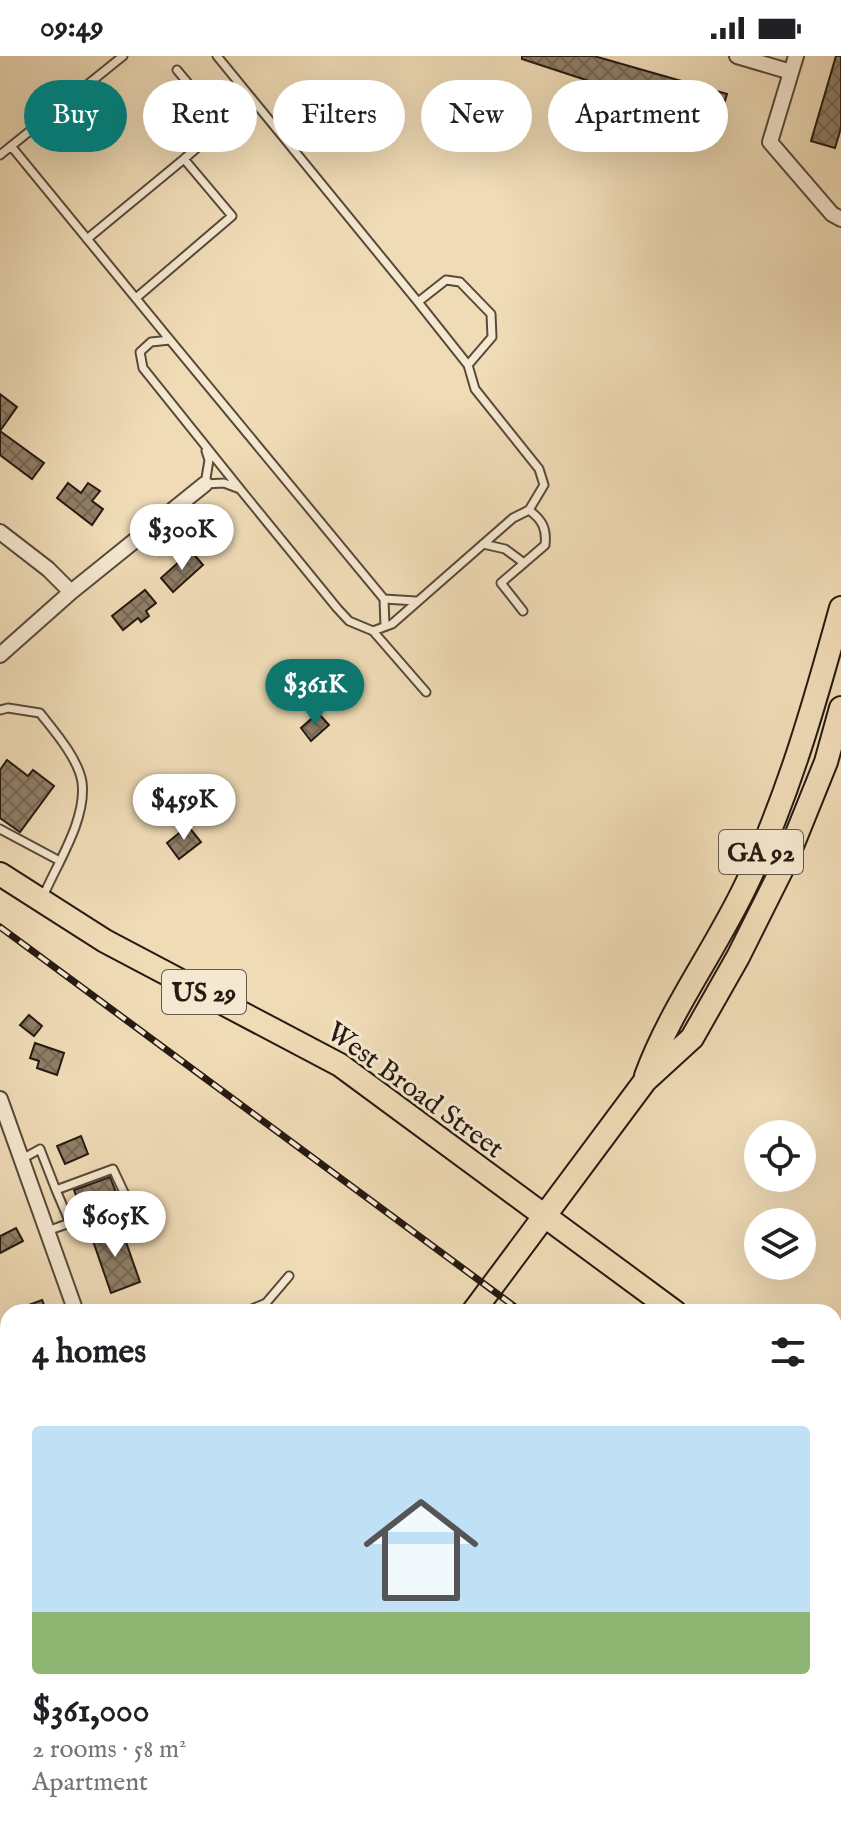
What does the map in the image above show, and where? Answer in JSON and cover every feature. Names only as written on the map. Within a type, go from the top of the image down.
[{"type":"main road","name":"GA 92","points":[[645,1081],[661,1036],[714,948],[767,837],[803,743],[841,608]]},
{"type":"main road","name":"GA 92","points":[[542,1216],[645,1081],[692,1038],[738,957],[807,812],[841,708]]},
{"type":"main road","name":"West Broad Street","points":[[0,874],[105,941],[340,1065],[542,1216]]},
{"type":"main road","points":[[479,1304],[542,1216]]},
{"type":"main road","name":"US 29","points":[[542,1216],[664,1304]]},
{"type":"street","points":[[737,56],[791,72]]},
{"type":"street","points":[[796,56],[770,142],[832,214],[841,219]]},
{"type":"street","points":[[0,655],[71,592],[205,484]]},
{"type":"street","points":[[0,532],[48,569],[71,592]]},
{"type":"street","points":[[0,1101],[73,1304]]},
{"type":"lane","points":[[0,155],[123,56]]},
{"type":"lane","points":[[217,56],[468,365],[475,389],[539,469],[544,485],[529,510],[513,518],[416,601],[385,626],[373,631]]},
{"type":"lane","points":[[87,239],[223,125],[177,70]]},
{"type":"lane","points":[[11,146],[384,599],[385,626]]},
{"type":"lane","points":[[136,298],[232,216],[184,159]]},
{"type":"lane","points":[[418,302],[446,280],[460,282],[491,314],[492,337],[468,365]]},
{"type":"lane","points":[[170,340],[151,342],[140,352],[143,368],[337,608],[349,621],[373,631],[426,692]]},
{"type":"lane","points":[[205,445],[209,460],[205,484],[224,483],[240,489]]},
{"type":"lane","points":[[523,611],[501,583],[545,545],[546,532],[540,518],[529,510]]},
{"type":"lane","points":[[483,544],[505,549],[524,563]]},
{"type":"lane","points":[[384,599],[416,601]]},
{"type":"lane","points":[[0,710],[8,708],[40,713],[56,734],[82,781],[78,818],[41,900]]},
{"type":"lane","points":[[0,829],[58,860]]},
{"type":"lane","points":[[22,1160],[40,1149],[70,1223]]},
{"type":"lane","points":[[47,1231],[129,1203],[113,1169],[56,1190]]},
{"type":"lane","points":[[264,1304],[289,1276]]},
{"type":"building","points":[[522,56],[594,56],[678,80],[586,80],[522,59]]},
{"type":"building","points":[[836,56],[841,56],[841,128],[835,148],[811,141]]},
{"type":"building","points":[[0,394],[17,407],[0,431]]},
{"type":"building","points":[[0,431],[44,463],[32,479],[0,455]]},
{"type":"building","points":[[68,483],[81,493],[88,483],[100,491],[92,501],[103,509],[92,525],[57,498]]},
{"type":"building","points":[[191,551],[203,565],[173,592],[161,578]]},
{"type":"building","points":[[145,590],[156,603],[146,611],[149,616],[141,622],[138,618],[123,630],[112,616]]},
{"type":"building","points":[[318,713],[329,725],[311,741],[301,728]]},
{"type":"building","points":[[7,760],[28,776],[33,770],[54,786],[20,832],[0,818],[0,770]]},
{"type":"building","points":[[188,826],[201,842],[179,859],[167,843]]},
{"type":"building","points":[[29,1015],[42,1026],[34,1036],[20,1025]]},
{"type":"building","points":[[35,1043],[64,1053],[57,1075],[37,1068],[39,1061],[30,1058]]},
{"type":"building","points":[[81,1136],[88,1154],[65,1164],[57,1146]]},
{"type":"building","points":[[110,1177],[119,1200],[82,1212],[74,1190]]},
{"type":"building","points":[[120,1225],[140,1282],[111,1293],[91,1235]]},
{"type":"building","points":[[16,1228],[23,1241],[0,1253],[0,1236]]},
{"type":"railway","points":[[0,927],[511,1304]]}]
